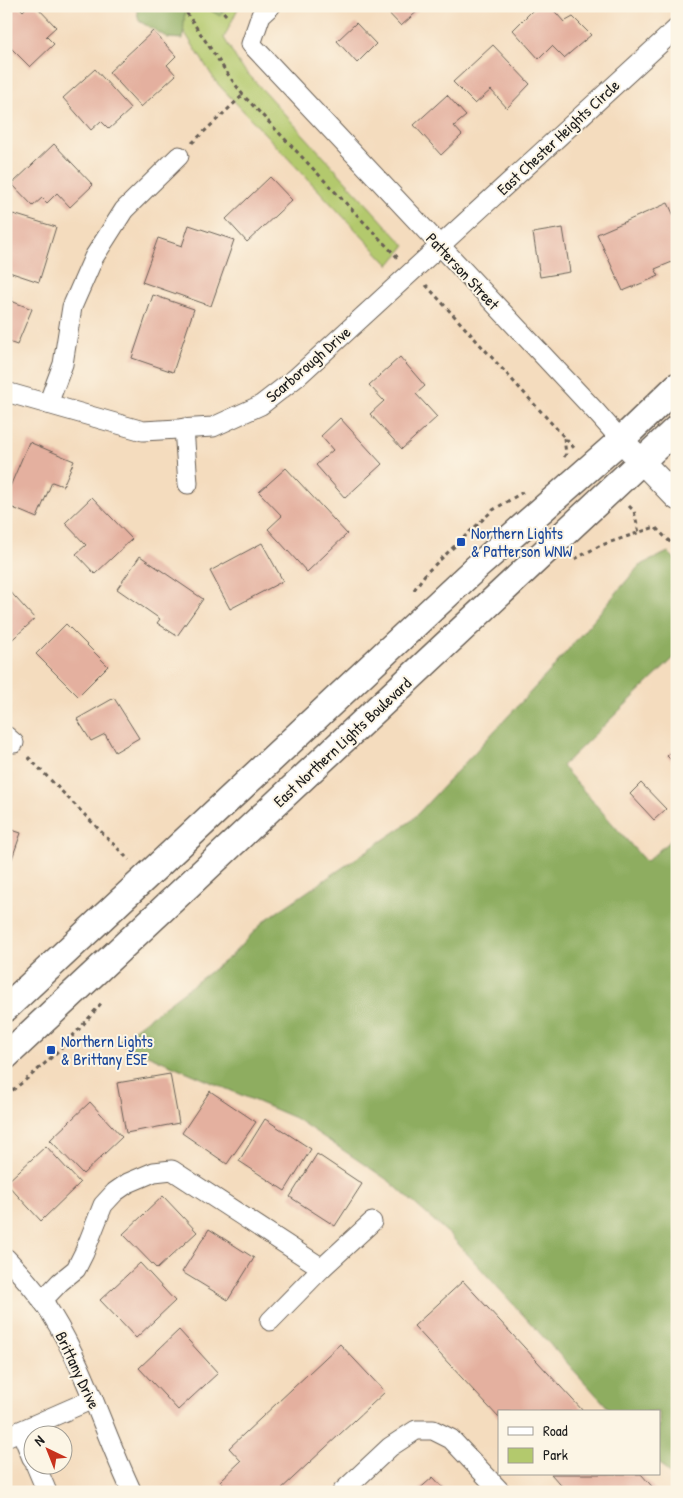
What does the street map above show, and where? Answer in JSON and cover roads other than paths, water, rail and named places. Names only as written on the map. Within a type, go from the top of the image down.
[{"type":"main road","points":[[6,1008],[477,567],[620,440],[677,386]]},
{"type":"main road","name":"East Northern Lights Boulevard","points":[[6,1056],[677,428]]},
{"type":"street","name":"Patterson Street","points":[[271,6],[261,16],[250,44],[597,412],[620,440],[677,498]]},
{"type":"street","name":"East Chester Heights Circle","points":[[440,246],[677,28]]},
{"type":"street","points":[[48,404],[63,364],[72,307],[94,257],[124,210],[179,156]]},
{"type":"street","name":"Scarborough Drive","points":[[6,392],[143,431],[213,426],[261,405],[297,376],[440,246]]},
{"type":"street","points":[[184,428],[188,484]]},
{"type":"street","points":[[42,1301],[76,1269],[103,1205],[115,1192],[128,1183],[154,1172],[172,1170],[322,1268]]},
{"type":"street","points":[[270,1321],[322,1268],[372,1222]]},
{"type":"street","name":"Brittany Drive","points":[[6,1258],[51,1314],[82,1370],[132,1492]]},
{"type":"street","points":[[22,1445],[14,1434],[93,1399]]},
{"type":"street","points":[[342,1492],[390,1447],[416,1430],[434,1430],[452,1439],[500,1492]]},
{"type":"street","points":[[41,1476],[48,1492]]},
{"type":"place","name":"Northern Lights & Patterson WNW","points":[[461,542]]},
{"type":"place","name":"Northern Lights & Brittany ESE","points":[[51,1050]]}]
